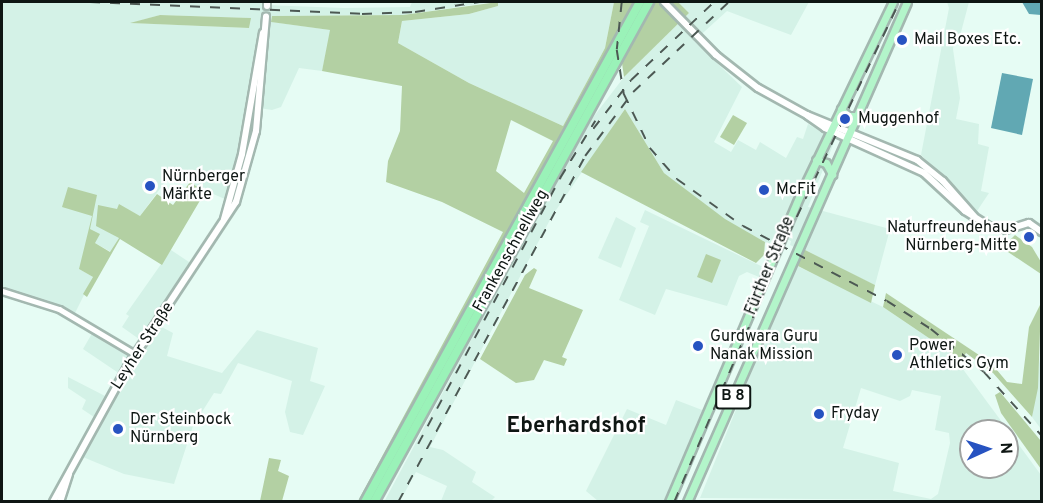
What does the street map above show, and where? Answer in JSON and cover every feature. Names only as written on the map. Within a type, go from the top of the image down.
[{"type":"highway","name":"Frankenschnellweg","points":[[365,501],[640,2]]},
{"type":"highway","name":"Frankenschnellweg","points":[[374,501],[649,2]]},
{"type":"main road","points":[[664,2],[735,72],[830,131],[924,173],[974,216],[996,229],[1029,223],[1041,232]]},
{"type":"main road","name":"Fürther Straße","points":[[669,501],[816,160],[893,2]]},
{"type":"main road","name":"Fürther Straße","points":[[687,501],[907,2]]},
{"type":"main road","name":"Leyher Straße","points":[[53,501],[135,354],[224,223],[242,154],[266,19]]},
{"type":"main road","points":[[841,109],[847,116],[858,116]]},
{"type":"main road","points":[[807,115],[834,123],[923,164],[974,216]]},
{"type":"main road","points":[[816,160],[826,163],[832,174]]},
{"type":"main road","name":"Leyher Straße","points":[[60,501],[69,473]]},
{"type":"street","points":[[2,291],[58,309],[135,354]]},
{"type":"shaded area","points":[[2,2],[263,2],[264,5],[344,8],[410,7],[412,2],[492,2],[403,15],[272,16],[272,22],[331,30],[322,71],[299,68],[281,107],[272,110],[252,107],[227,200],[170,175],[140,216],[119,205],[119,238],[111,252],[95,243],[79,269],[93,277],[72,319],[24,298],[2,294]],"holes":[[[160,15],[250,18],[249,28],[132,23]]]},
{"type":"shaded area","points":[[498,2],[614,2],[605,48],[563,126],[469,83],[398,43],[402,21],[469,14],[498,6]]},
{"type":"shaded area","points":[[678,2],[809,2],[791,35],[727,11],[694,41],[742,87],[714,142],[731,152],[738,140],[756,150],[760,142],[786,158],[797,137],[803,139],[808,124],[835,140],[808,207],[890,229],[875,285],[790,245],[791,241],[775,234],[768,247],[765,242],[725,220],[664,173],[625,109],[552,216],[430,447],[443,450],[476,472],[472,482],[495,497],[491,501],[441,501],[447,486],[416,472],[400,501],[384,502],[585,128],[624,77],[689,13]]},
{"type":"shaded area","points":[[947,2],[969,2],[960,36],[955,37],[953,49],[960,98],[956,119],[979,124],[978,144],[989,147],[981,191],[989,193],[977,211],[921,155],[949,8]]},
{"type":"shaded area","points":[[645,210],[763,267],[759,277],[747,272],[739,276],[727,306],[666,289],[655,315],[619,300],[649,226],[640,222]]},
{"type":"shaded area","points":[[616,217],[636,228],[621,268],[598,258]]},
{"type":"shaded area","points":[[171,250],[195,266],[156,324],[173,333],[167,356],[222,373],[257,330],[318,348],[310,381],[325,386],[303,435],[290,432],[285,412],[292,381],[238,363],[221,394],[214,393],[193,426],[174,484],[124,474],[78,455],[97,419],[82,409],[86,400],[68,388],[68,377],[109,398],[120,374],[83,349],[94,330],[131,352],[139,339],[122,327],[129,316],[126,314]]},
{"type":"shaded area","points":[[795,265],[883,307],[951,353],[1000,419],[959,419],[959,479],[1019,479],[1019,445],[1041,475],[1041,501],[700,498]],"holes":[[[861,388],[900,401],[910,396],[912,390],[941,396],[935,430],[949,433],[950,443],[938,494],[931,499],[893,491],[899,463],[843,448]]]},
{"type":"shaded area","points":[[1041,349],[1041,429],[1032,417]]},
{"type":"shaded area","points":[[676,400],[710,413],[671,501],[598,501],[586,491],[627,409],[666,425]]},
{"type":"green space","points":[[498,2],[498,6],[469,14],[402,21],[398,43],[469,83],[563,126],[605,48],[614,2],[637,2],[549,155],[362,501],[358,501],[503,232],[442,202],[386,182],[388,161],[400,131],[402,86],[322,71],[330,30],[271,22],[272,16],[403,15]],"holes":[[[511,120],[553,141],[524,193],[496,171]]]},
{"type":"green space","points":[[655,2],[678,2],[689,13],[624,77],[621,56]]},
{"type":"green space","points":[[160,15],[251,18],[249,28],[130,23]]},
{"type":"green space","points":[[625,109],[664,173],[725,219],[765,242],[764,255],[756,263],[581,172]]},
{"type":"green space","points":[[733,115],[747,123],[734,145],[720,137]]},
{"type":"green space","points":[[190,182],[205,192],[162,265],[120,239],[87,297],[83,294],[93,277],[79,269],[92,216],[62,207],[68,187],[97,195],[90,229],[100,234],[95,243],[110,252],[119,238],[96,226],[98,205],[117,209],[119,204],[140,216],[157,194],[173,205]]},
{"type":"green space","points":[[1015,235],[1032,247],[1041,262],[1041,274],[1002,248]]},
{"type":"green space","points":[[803,249],[875,285],[871,303],[798,266]]},
{"type":"green space","points":[[706,254],[721,260],[712,283],[697,277]]},
{"type":"green space","points":[[534,268],[537,270],[529,288],[583,310],[562,357],[567,359],[564,366],[544,360],[534,380],[516,383],[480,359],[525,275]]},
{"type":"green space","points":[[886,293],[991,363],[1007,382],[1022,384],[1029,327],[1041,303],[1038,388],[1032,417],[993,373],[966,353],[962,359],[951,353],[883,307]]},
{"type":"green space","points":[[1000,392],[1041,441],[1041,469],[1019,438],[1019,419],[1005,419],[995,395]]},
{"type":"green space","points":[[269,458],[281,460],[278,471],[289,476],[282,501],[260,501]]},
{"type":"water","points":[[1022,2],[1041,2],[1041,15],[1029,14]]},
{"type":"water","points":[[1002,73],[1033,79],[1022,135],[991,128]]},
{"type":"railway","points":[[90,2],[362,14],[415,12],[479,2]]},
{"type":"railway","points":[[622,2],[617,50],[624,94],[650,148],[677,179],[743,226],[887,301],[931,329],[984,372],[1042,436]]},
{"type":"railway","points":[[593,129],[631,80],[714,2]]},
{"type":"railway","points":[[398,502],[585,156],[633,92],[729,2]]},
{"type":"railway","points":[[674,502],[788,235],[899,2]]},
{"type":"railway","points":[[418,444],[560,178],[595,121]]},
{"type":"place","name":"Mail Boxes Etc.","points":[[902,40]]},
{"type":"place","name":"Muggenhof","points":[[845,119]]},
{"type":"place","name":"Nürnberger Märkte","points":[[150,186]]},
{"type":"place","name":"McFit","points":[[764,190]]},
{"type":"place","name":"Naturfreundehaus Nürnberg-Mitte","points":[[1029,237]]},
{"type":"place","name":"Gurdwara Guru Nanak Mission","points":[[698,346]]},
{"type":"place","name":"Power Athletics Gym","points":[[897,355]]},
{"type":"place","name":"Fryday","points":[[819,414]]},
{"type":"place","name":"Der Steinbock Nürnberg","points":[[118,429]]},
{"type":"district","name":"Eberhardshof","points":[[576,427]]}]
